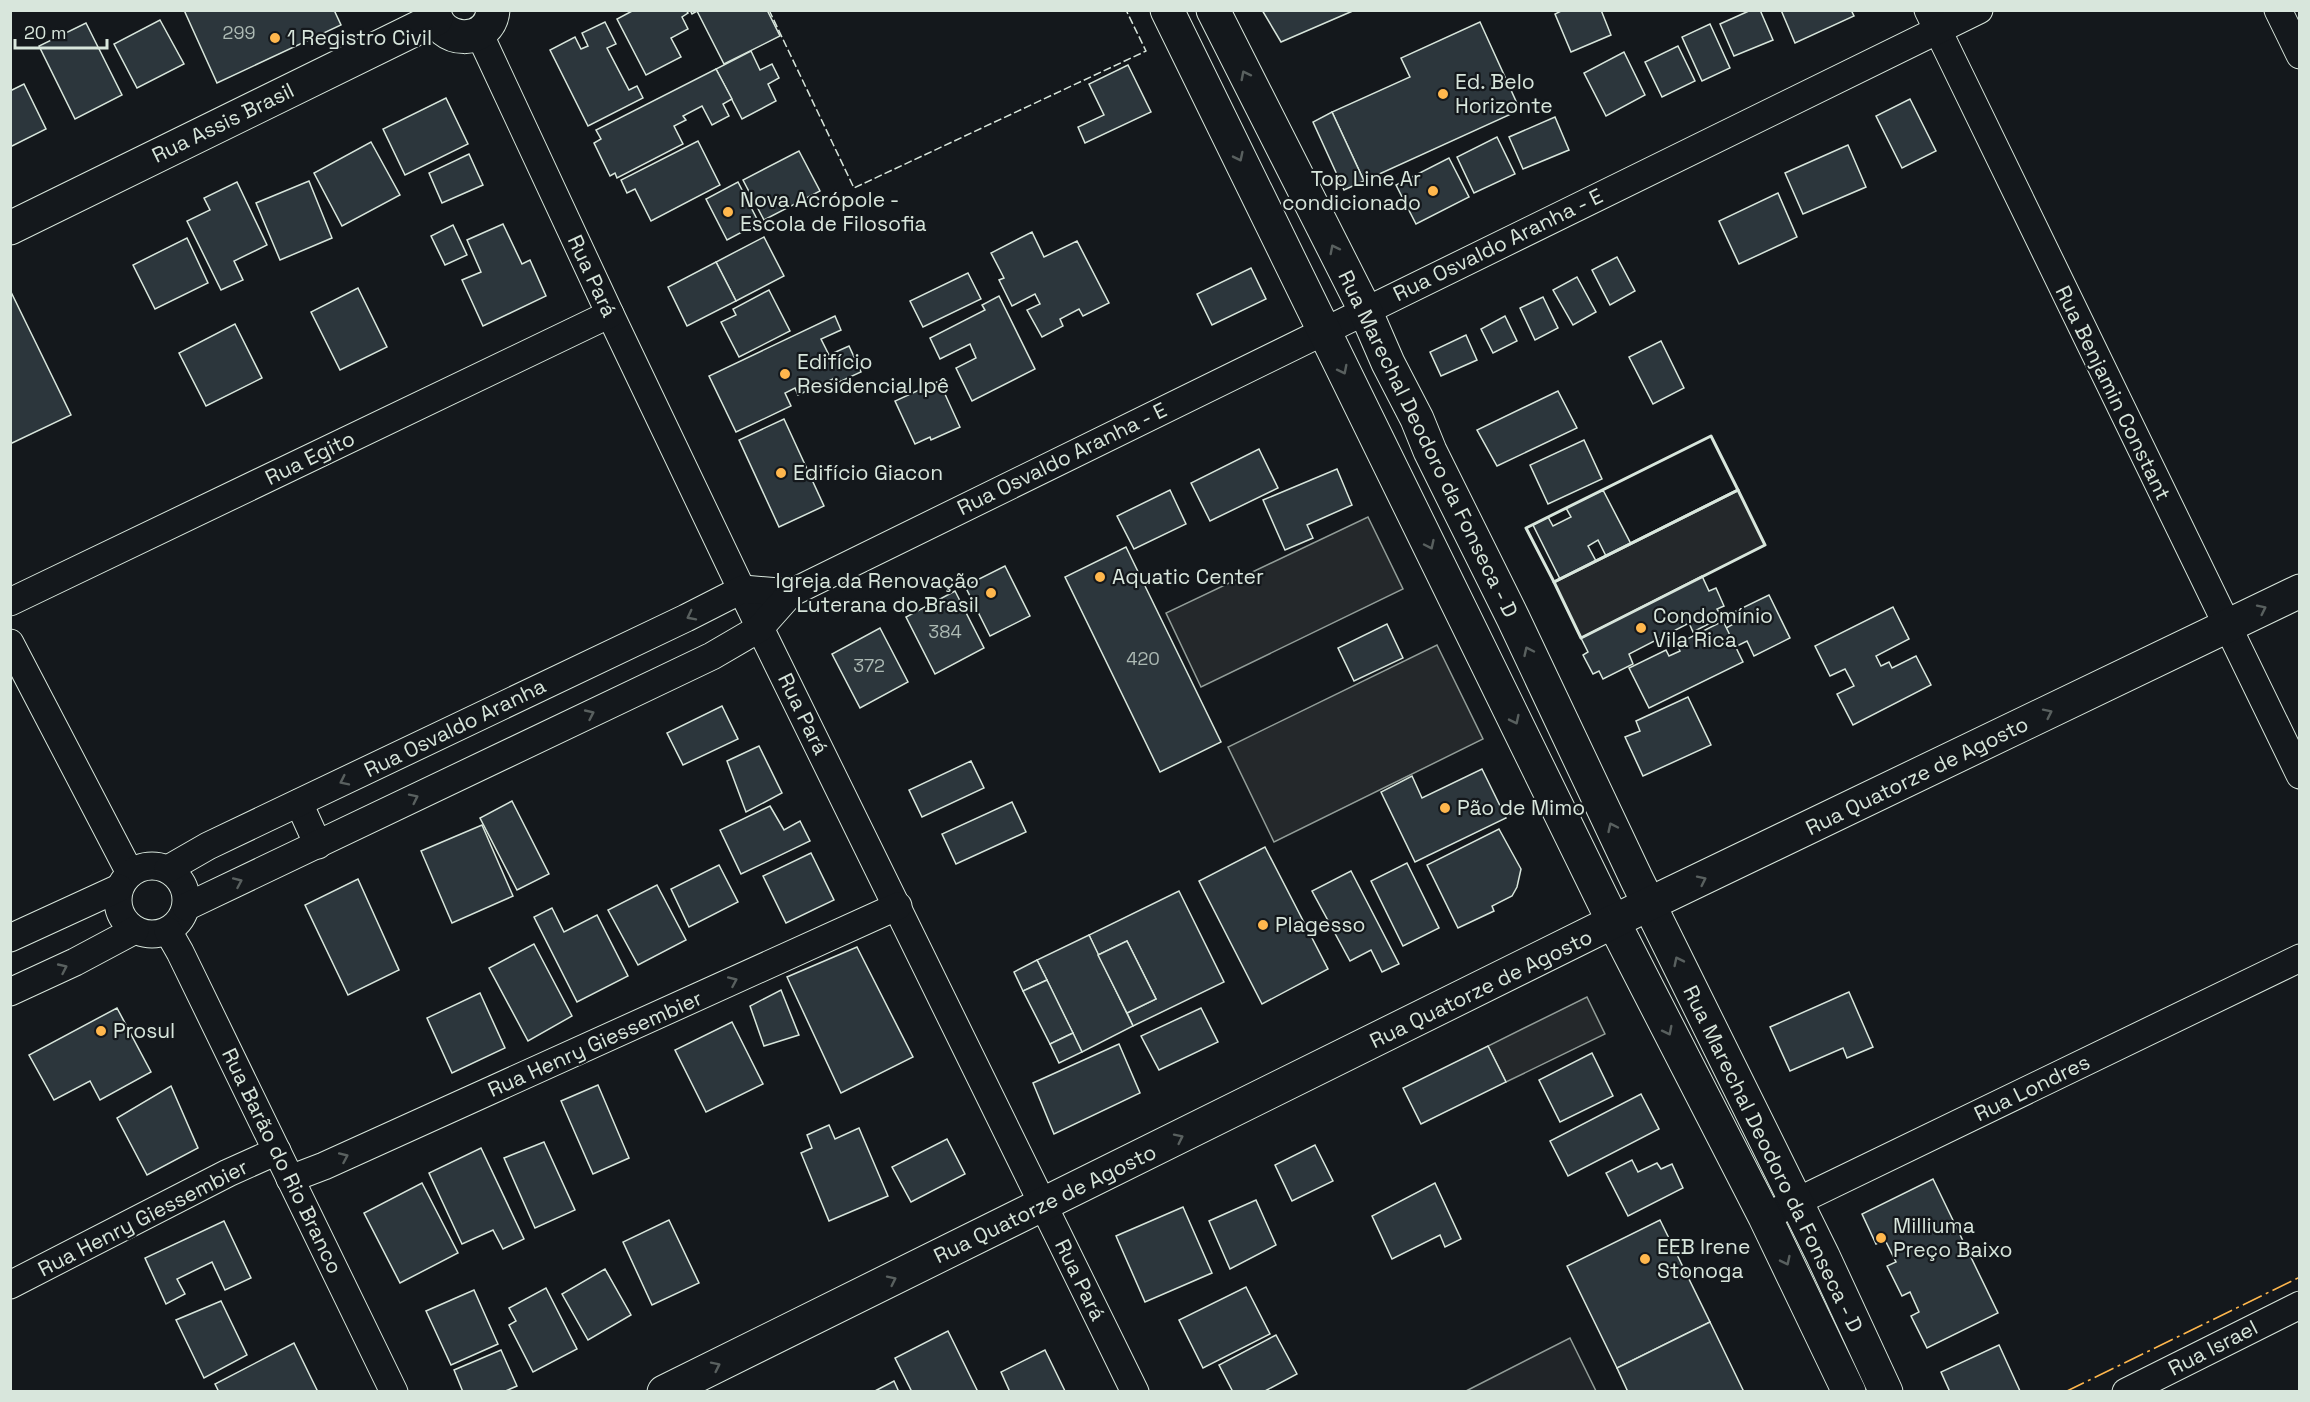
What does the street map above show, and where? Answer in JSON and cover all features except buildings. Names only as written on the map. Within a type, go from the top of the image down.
[{"type":"street","name":"Rua Marechal Deodoro da Fonseca - D","points":[[1167,10],[1618,932],[1765,1217],[1845,1381]]},
{"type":"street","name":"Rua Osvaldo Aranha - E","points":[[760,628],[791,593],[1365,310],[1933,21],[1979,10]]},
{"type":"street","points":[[2278,10],[2300,56]]},
{"type":"street","points":[[435,15],[440,26],[451,35],[464,38],[486,22]]},
{"type":"street","name":"Rua Assis Brasil","points":[[10,228],[435,15]]},
{"type":"street","name":"Rua Marechal Deodoro da Fonseca - D","points":[[1217,20],[1365,310],[1430,451],[1513,618],[1886,1392]]},
{"type":"street","points":[[1186,49],[1217,20]]},
{"type":"street","name":"Rua Benjamin Constant","points":[[1933,21],[2300,775]]},
{"type":"street","name":"Rua Pará","points":[[486,22],[610,314],[760,628],[1135,1392]]},
{"type":"street","name":"Rua Egito","points":[[10,602],[610,314]]},
{"type":"street","points":[[743,589],[791,593]]},
{"type":"street","name":"Rua Osvaldo Aranha","points":[[168,869],[208,846],[743,589]]},
{"type":"street","name":"Rua Quatorze de Agosto","points":[[664,1392],[1044,1205],[1618,932],[1649,903],[2300,591]]},
{"type":"street","points":[[186,907],[318,846],[711,656],[760,628]]},
{"type":"street","points":[[10,643],[125,881],[117,904],[123,919],[135,930],[145,934],[168,931],[180,921],[186,907],[185,892],[179,878],[168,869],[156,865],[144,865],[125,881],[10,938]]},
{"type":"street","points":[[598,660],[618,701]]},
{"type":"street","points":[[456,727],[474,769]]},
{"type":"street","points":[[299,803],[318,846]]},
{"type":"street","name":"Rua Henry Giessembier","points":[[290,1179],[324,1166],[898,906]]},
{"type":"street","points":[[10,993],[135,930]]},
{"type":"street","name":"Rua Barão do Rio Branco","points":[[168,931],[180,951],[393,1392]]},
{"type":"street","name":"Rua Londres","points":[[1765,1217],[2300,958]]},
{"type":"street","points":[[1695,1085],[1729,1067]]},
{"type":"street","name":"Rua Henry Giessembier","points":[[10,1285],[228,1173],[277,1151]]},
{"type":"street","name":"Rua Israel","points":[[2126,1392],[2300,1305]]},
{"type":"street","points":[[1845,1381],[1868,1356]]},
{"type":"shaded area","points":[[1738,490],[1765,545],[1581,638],[1554,582]]},
{"type":"shaded area","points":[[1368,517],[1403,589],[1201,687],[1166,613]]},
{"type":"shaded area","points":[[1437,645],[1483,739],[1274,842],[1228,747]]},
{"type":"shaded area","points":[[1587,997],[1605,1034],[1506,1082],[1488,1046]]},
{"type":"shaded area","points":[[1570,1338],[1596,1391],[1466,1391]]},
{"type":"fence","points":[[769,10],[854,188],[1146,51],[1126,10]]},
{"type":"wall","points":[[1711,436],[1738,490],[1554,582],[1526,528],[1711,436]]},
{"type":"wall","points":[[1738,490],[1765,545],[1581,638],[1554,582],[1738,490]]},
{"type":"power","points":[[2065,1392],[2300,1277]]},
{"type":"place","name":"1 Registro Civil","points":[[275,38]]},
{"type":"place","name":"Ed. Belo Horizonte","points":[[1443,94]]},
{"type":"place","name":"Top Line Ar condicionado","points":[[1433,191]]},
{"type":"place","name":"Nova Acrópole - Escola de Filosofia","points":[[728,212]]},
{"type":"place","name":"Edifício Residencial Ipê","points":[[785,374]]},
{"type":"place","name":"Edifício Giacon","points":[[781,473]]},
{"type":"place","name":"Aquatic Center","points":[[1100,577]]},
{"type":"place","name":"Igreja da Renovação Luterana do Brasil","points":[[991,593]]},
{"type":"place","name":"Condomínio Vila Rica","points":[[1641,628]]},
{"type":"place","name":"Pão de Mimo","points":[[1445,808]]},
{"type":"place","name":"Plagesso","points":[[1263,925]]},
{"type":"place","name":"Prosul","points":[[101,1031]]},
{"type":"place","name":"Milliuma Preço Baixo","points":[[1881,1238]]},
{"type":"place","name":"EEB Irene Stonoga","points":[[1645,1259]]}]
